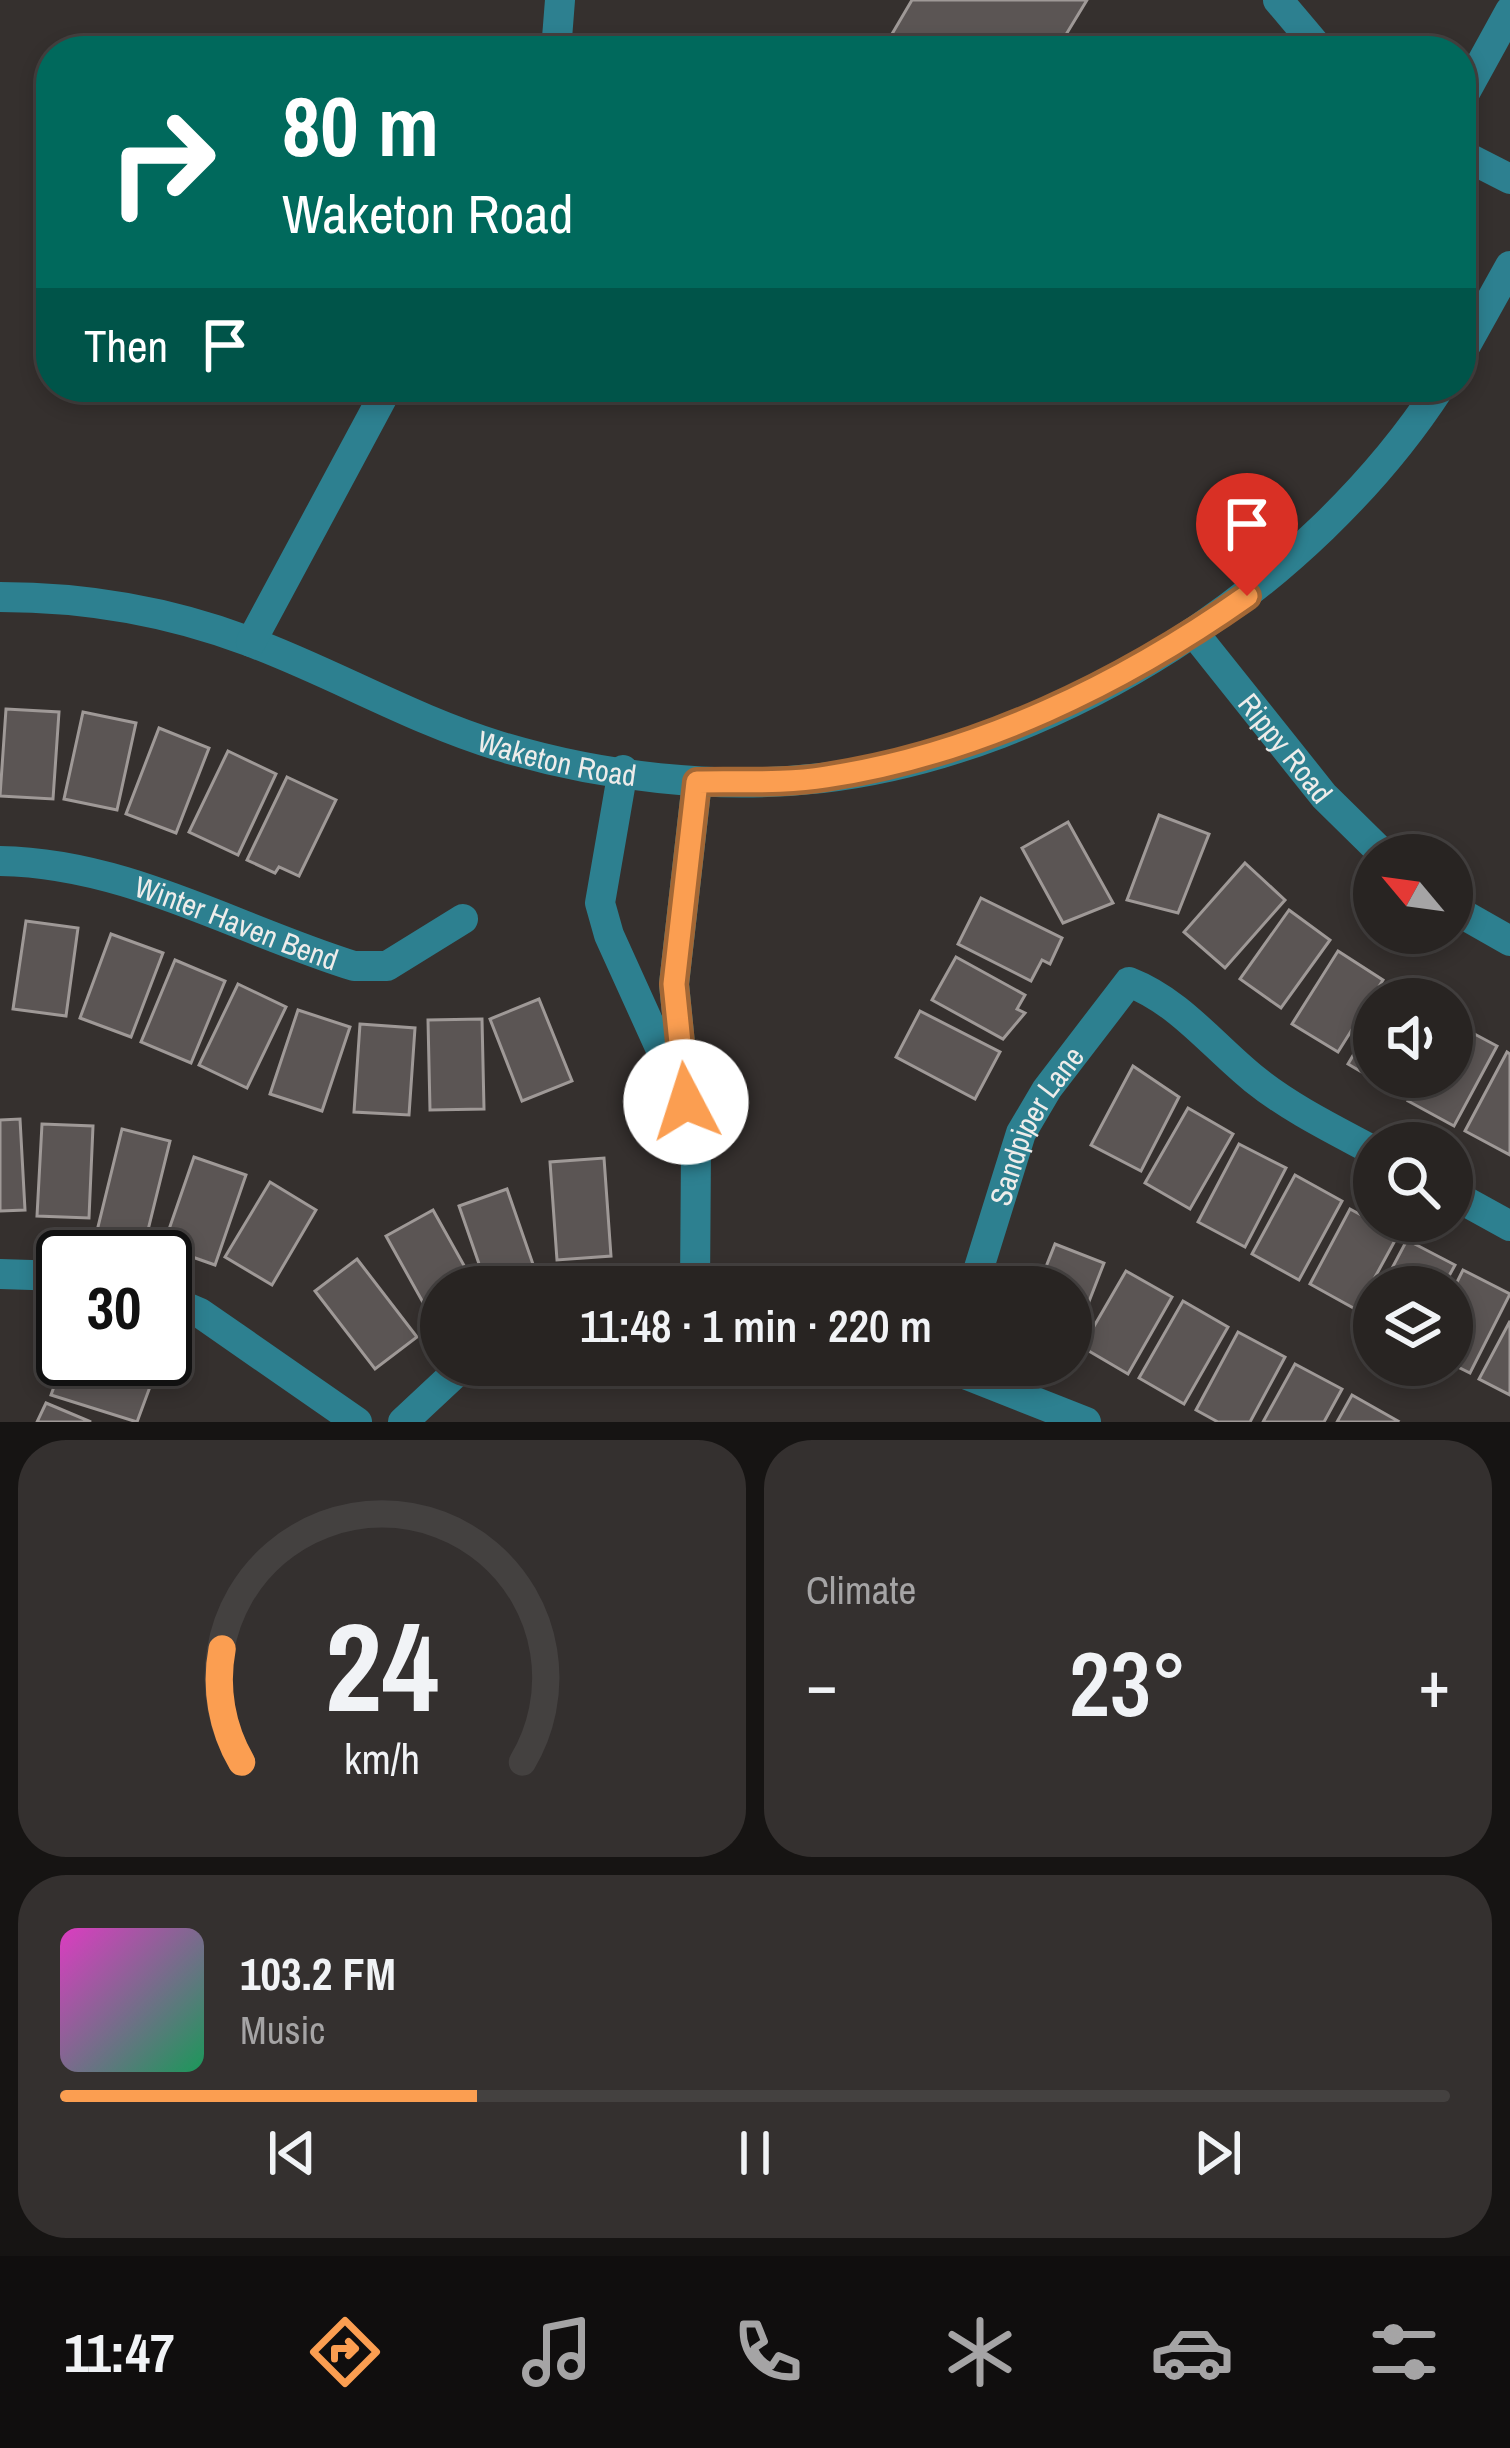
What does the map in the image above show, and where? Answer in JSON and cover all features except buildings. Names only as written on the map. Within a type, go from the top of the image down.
[{"type":"street","points":[[557,36],[560,0]]},
{"type":"street","points":[[1278,0],[1308,36]]},
{"type":"street","points":[[1476,73],[1510,11]]},
{"type":"street","points":[[1476,161],[1510,178]]},
{"type":"street","points":[[1476,327],[1510,266]]},
{"type":"street","points":[[250,642],[380,402]]},
{"type":"street","name":"Waketon Road","points":[[0,598],[111,604],[250,642],[432,725],[548,760],[697,782],[823,778],[967,742],[1029,719],[1194,633],[1306,548],[1389,457],[1429,402]]},
{"type":"street","name":"Rippy Road","points":[[1194,633],[1324,796],[1363,834]]},
{"type":"street","points":[[623,770],[600,903],[609,935],[686,1102]]},
{"type":"street","points":[[695,1266],[696,1150],[686,1102],[674,984],[697,782]]},
{"type":"street","name":"Winter Haven Bend","points":[[0,861],[73,867],[144,885],[354,965],[387,966],[463,919]]},
{"type":"street","points":[[1473,920],[1510,941]]},
{"type":"street","name":"Sandpiper Lane","points":[[980,1266],[1021,1133],[1047,1089],[1129,982],[1158,993],[1255,1080],[1353,1140]]},
{"type":"street","points":[[1473,1206],[1510,1226]]},
{"type":"street","points":[[0,1274],[36,1275]]},
{"type":"street","points":[[192,1310],[357,1422]]},
{"type":"street","points":[[403,1422],[442,1386]]},
{"type":"street","points":[[997,1386],[1086,1422]]},
{"type":"route","points":[[686,1102],[674,984],[697,782],[823,778],[967,742],[1029,719],[1143,663],[1247,596]]}]
